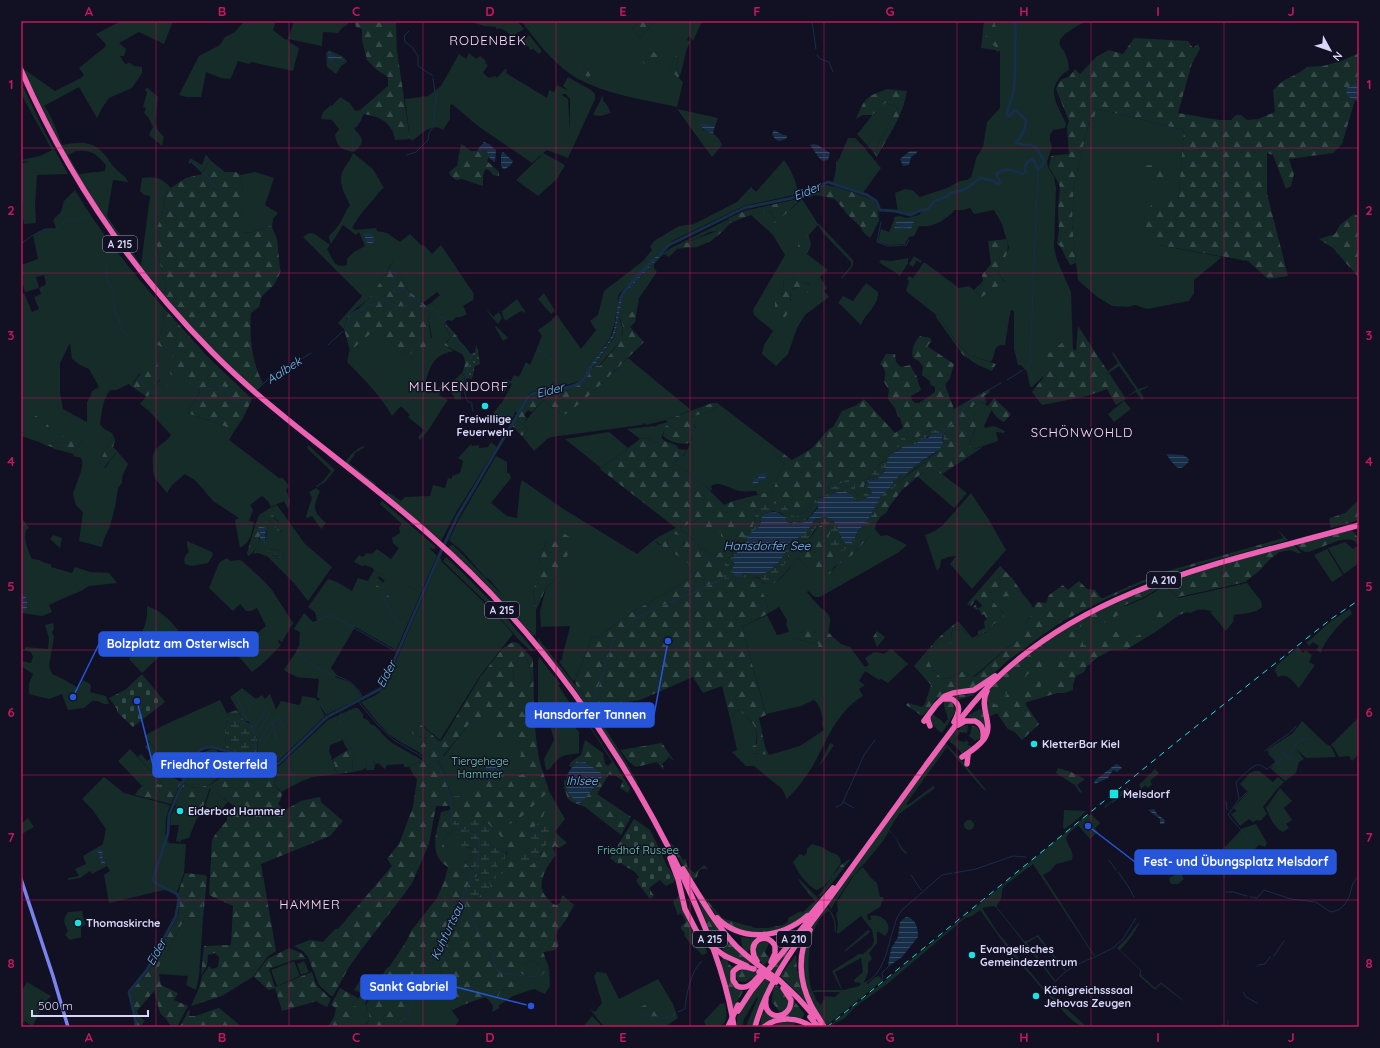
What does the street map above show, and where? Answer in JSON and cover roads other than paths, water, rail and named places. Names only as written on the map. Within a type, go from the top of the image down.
[{"type":"highway","name":"A 215","points":[[21,70],[51,133],[86,194],[122,246],[165,301],[211,351],[254,392],[446,551],[536,646],[602,739],[671,856],[699,919],[712,954],[723,988],[731,1027]]},
{"type":"highway","name":"A 215","points":[[21,78],[48,134],[84,196],[122,252],[159,299],[200,344],[252,395],[297,433],[382,497]]},
{"type":"highway","name":"A 210","points":[[738,1008],[802,930],[954,722],[997,675],[1023,652],[1056,628],[1092,608],[1164,577],[1215,561],[1359,524]]},
{"type":"highway","name":"A 210","points":[[755,1027],[762,1004],[787,957],[826,902],[950,732],[994,681],[1022,656],[1058,630],[1095,609],[1128,594],[1214,564],[1359,524]]},
{"type":"highway","points":[[930,726],[926,718],[943,697],[949,694],[968,692],[976,689],[997,675]]},
{"type":"highway","points":[[966,757],[984,739],[988,729],[984,698],[986,692],[994,681]]},
{"type":"highway","points":[[939,701],[949,698],[958,703],[959,712],[954,722]]},
{"type":"highway","points":[[950,732],[965,720],[975,721],[980,725],[983,731],[983,738],[978,745]]},
{"type":"highway","points":[[671,856],[735,945],[758,972]]},
{"type":"highway","points":[[671,856],[685,910],[697,932],[711,946],[725,956],[775,981],[798,998],[823,1027]]},
{"type":"highway","points":[[731,1027],[738,1008],[758,972],[771,962],[834,886]]},
{"type":"highway","points":[[823,1027],[806,993],[802,980],[801,965],[802,950],[806,937],[826,902]]},
{"type":"highway","points":[[710,911],[720,922],[732,929],[746,934],[764,935],[779,932],[794,925],[819,904]]},
{"type":"highway","points":[[758,972],[752,952],[753,946],[757,941],[767,939],[774,944],[776,951],[771,962]]},
{"type":"highway","points":[[775,981],[796,1000],[818,1027]]},
{"type":"highway","points":[[775,981],[765,1004],[768,1012],[775,1016],[785,1014],[790,1007],[790,998],[783,988]]},
{"type":"highway","points":[[764,1027],[773,1022],[786,1019],[798,1020],[812,1027]]},
{"type":"main road","points":[[21,879],[68,1027]]},
{"type":"water","points":[[329,52],[337,57],[341,57],[345,61],[335,59],[330,62],[328,59]]},
{"type":"water","points":[[1359,82],[1359,102],[1347,96],[1346,90],[1348,87]]},
{"type":"water","points":[[702,123],[715,126],[713,133],[704,130],[701,125]]},
{"type":"water","points":[[774,130],[786,135],[786,139],[779,141],[775,139],[772,134]]},
{"type":"water","points":[[484,142],[496,150],[495,162],[490,159],[487,151],[478,151]]},
{"type":"water","points":[[810,145],[818,145],[830,153],[828,160],[823,161],[819,158]]},
{"type":"water","points":[[910,151],[917,151],[916,154],[911,157],[909,165],[903,166],[900,159]]},
{"type":"water","points":[[503,152],[513,161],[511,165],[505,169],[501,166],[501,154]]},
{"type":"water","points":[[914,221],[911,229],[893,230],[910,227],[894,228],[895,226],[907,224],[895,225],[896,222]]},
{"type":"water","points":[[371,233],[375,241],[371,244],[366,242],[364,234]]},
{"type":"water","points":[[661,251],[663,253],[625,293],[622,299],[615,335],[583,380],[591,365],[610,339],[615,325],[621,295],[631,282]]},
{"type":"water","name":"Hansdorfer See","points":[[937,433],[943,433],[943,444],[940,449],[912,468],[904,476],[900,475],[893,482],[893,485],[881,496],[868,520],[857,532],[851,544],[847,544],[844,541],[834,522],[825,517],[819,518],[814,521],[805,534],[794,539],[787,546],[782,557],[770,570],[761,574],[743,573],[741,577],[735,576],[732,569],[735,564],[732,560],[738,551],[738,545],[742,547],[745,546],[749,535],[759,527],[763,515],[773,512],[781,514],[787,518],[786,520],[788,524],[791,525],[793,522],[802,523],[807,520],[818,508],[818,500],[834,493],[842,491],[846,492],[857,501],[865,499],[872,493],[867,487],[870,479],[876,480],[884,472],[889,456],[906,445],[914,445],[923,438],[928,438]]},
{"type":"water","points":[[1166,454],[1183,455],[1189,459],[1189,461],[1182,468],[1179,468],[1174,465]]},
{"type":"water","points":[[765,473],[767,475],[763,481],[760,480],[757,484],[752,484],[755,478],[758,478],[760,474]]},
{"type":"water","points":[[259,527],[266,528],[265,543],[260,539],[260,532],[257,529]]},
{"type":"water","points":[[21,592],[27,600],[27,610],[25,611],[21,610]]},
{"type":"water","points":[[495,758],[494,761],[499,761],[501,763],[502,769],[493,780],[488,781],[486,776],[483,775],[487,765]]},
{"type":"water","name":"Ihlsee","points":[[585,762],[601,773],[602,777],[579,804],[568,792],[566,781],[567,776],[573,766],[578,763]]},
{"type":"water","points":[[1116,764],[1122,768],[1117,772],[1113,770],[1108,778],[1095,784],[1094,781]]},
{"type":"water","points":[[1154,809],[1158,815],[1165,820],[1164,824],[1160,824],[1160,819],[1148,810]]},
{"type":"water","points":[[100,849],[102,850],[103,857],[101,859],[104,860],[105,864],[102,865],[98,852],[95,852]]},
{"type":"water","points":[[906,917],[914,921],[918,930],[918,937],[902,957],[889,966],[891,949],[898,937],[900,922]]},
{"type":"waterway","points":[[812,21],[816,49]]},
{"type":"waterway","name":"Eider","points":[[880,210],[895,211],[911,215],[921,210],[927,210],[935,201],[947,197],[950,193],[966,188],[980,178],[994,181],[998,184],[1000,182],[996,174],[1003,170],[1023,174],[1025,173],[1025,166],[1028,161],[1033,159],[1038,169],[1041,167],[1044,161],[1036,148],[1030,145],[1020,145],[1016,142],[1023,132],[1026,120],[1014,110],[1010,116],[1007,115],[1015,82],[1016,30],[1014,21]]},
{"type":"waterway","points":[[409,31],[404,36],[405,42],[412,47],[418,56],[418,66],[433,76]]},
{"type":"waterway","points":[[817,55],[820,59],[829,62],[833,72]]},
{"type":"waterway","points":[[407,155],[416,152],[428,140],[429,133],[433,127],[436,101],[433,78]]},
{"type":"waterway","points":[[356,127],[363,114]]},
{"type":"waterway","points":[[352,151],[354,129]]},
{"type":"waterway","points":[[192,163],[208,177],[213,185],[217,187]]},
{"type":"waterway","points":[[1026,368],[1030,364],[1038,169]]},
{"type":"waterway","name":"Eider","points":[[660,254],[669,245],[744,208],[792,198],[828,182],[867,195],[876,201],[880,210]]},
{"type":"waterway","points":[[54,229],[58,228],[63,222],[86,217]]},
{"type":"waterway","points":[[881,222],[877,242],[888,246],[906,245],[909,240]]},
{"type":"waterway","points":[[35,234],[45,229],[52,229]]},
{"type":"waterway","points":[[21,244],[33,235]]},
{"type":"waterway","name":"Eider","points":[[620,300],[629,285],[653,260]]},
{"type":"waterway","name":"Aalbek","points":[[384,266],[385,269],[395,273],[395,276],[391,281],[394,283],[394,292],[404,288],[408,295],[414,298]]},
{"type":"waterway","points":[[106,267],[107,280],[114,293],[114,300]]},
{"type":"waterway","name":"Aalbek","points":[[345,330],[349,318],[355,311],[362,310],[367,305],[371,304],[375,307],[384,299],[398,307],[408,305],[414,298],[420,302],[424,308],[434,309],[440,317],[446,319],[444,323]]},
{"type":"waterway","points":[[114,305],[115,312],[122,329],[129,336]]},
{"type":"waterway","name":"Aalbek","points":[[445,324],[456,335],[470,354],[471,358],[465,380],[465,391],[468,402],[472,403],[473,411]]},
{"type":"waterway","name":"Aalbek","points":[[328,345],[343,331]]},
{"type":"waterway","points":[[537,352],[541,351],[551,360]]},
{"type":"waterway","name":"Aalbek","points":[[258,389],[272,375],[311,353]]},
{"type":"waterway","points":[[152,356],[158,365],[156,374],[157,378]]},
{"type":"waterway","name":"Eider","points":[[135,1027],[136,1022],[129,992],[147,970],[176,916],[179,899],[177,894],[155,883],[153,879],[168,833],[169,815],[194,757],[203,749],[212,747],[276,764],[279,763],[327,717],[380,689],[383,686],[457,517],[528,397],[534,393],[548,389],[576,385],[582,381],[591,368]]},
{"type":"waterway","points":[[1007,380],[1023,370]]},
{"type":"waterway","points":[[140,376],[147,389],[160,393]]},
{"type":"waterway","name":"Aalbek","points":[[186,380],[199,388],[214,388]]},
{"type":"waterway","points":[[167,382],[168,389]]},
{"type":"waterway","points":[[943,433],[959,418],[966,403],[1001,383]]},
{"type":"waterway","name":"Aalbek","points":[[216,386],[225,387],[233,399],[244,402],[250,399]]},
{"type":"waterway","points":[[500,416],[513,415]]},
{"type":"waterway","points":[[592,707],[614,639],[633,619],[734,574]]},
{"type":"waterway","points":[[382,595],[394,618],[403,628]]},
{"type":"waterway","points":[[315,622],[331,615],[395,651]]},
{"type":"waterway","points":[[299,647],[297,652],[314,666],[347,680],[353,684],[362,696]]},
{"type":"waterway","points":[[243,695],[251,702]]},
{"type":"waterway","points":[[237,698],[247,720]]},
{"type":"waterway","points":[[244,711],[256,700]]},
{"type":"waterway","name":"Kuhfurtsau","points":[[359,701],[378,725],[394,740],[436,765],[447,784],[451,808],[451,823],[480,838],[477,866],[418,992],[414,997],[406,1017],[396,1027]]},
{"type":"waterway","points":[[321,704],[324,709]]},
{"type":"waterway","points":[[254,728],[268,706]]},
{"type":"waterway","points":[[258,734],[270,712]]},
{"type":"waterway","points":[[339,725],[341,713]]},
{"type":"waterway","points":[[259,742],[270,724],[280,718],[285,730]]},
{"type":"waterway","points":[[230,721],[240,721]]},
{"type":"waterway","points":[[243,722],[251,725],[255,735],[257,760]]},
{"type":"waterway","points":[[272,723],[277,739]]},
{"type":"waterway","points":[[1265,751],[1293,730],[1296,726]]},
{"type":"waterway","points":[[263,746],[272,731]]},
{"type":"waterway","points":[[1276,763],[1290,752],[1300,740],[1309,738]]},
{"type":"waterway","points":[[836,807],[841,805],[843,802],[864,755],[875,740]]},
{"type":"waterway","points":[[1279,749],[1295,766]]},
{"type":"waterway","points":[[1268,753],[1287,774],[1292,771]]},
{"type":"waterway","points":[[1288,755],[1297,763]]},
{"type":"waterway","points":[[287,759],[294,784]]},
{"type":"waterway","points":[[1254,845],[1228,815],[1239,799],[1236,782],[1256,765],[1260,765],[1267,769],[1276,762]]},
{"type":"waterway","points":[[1240,799],[1247,792]]},
{"type":"waterway","points":[[1226,801],[1227,810]]},
{"type":"waterway","points":[[843,802],[854,808]]},
{"type":"waterway","points":[[92,858],[92,854],[95,852]]},
{"type":"waterway","points":[[954,873],[976,869],[1013,856],[1026,857]]},
{"type":"waterway","points":[[1109,860],[1116,870]]},
{"type":"waterway","points":[[1118,872],[1134,897]]},
{"type":"waterway","points":[[919,895],[942,875],[952,873]]},
{"type":"waterway","points":[[1250,897],[1257,898],[1264,890],[1291,899],[1316,902],[1333,912],[1340,909],[1345,904],[1349,897],[1353,883],[1359,874]]},
{"type":"waterway","points":[[911,875],[921,890]]},
{"type":"waterway","points":[[1226,892],[1233,892],[1247,896]]},
{"type":"waterway","points":[[865,983],[873,978],[883,963],[898,916],[902,910],[918,896]]},
{"type":"waterway","name":"Kuhfurtsau","points":[[463,897],[482,940],[492,953],[497,971],[506,974],[535,977],[541,966]]},
{"type":"waterway","points":[[186,901],[191,899]]},
{"type":"waterway","points":[[201,917],[203,900]]},
{"type":"waterway","points":[[1115,946],[1123,939],[1136,918]]},
{"type":"waterway","points":[[1274,956],[1284,941]]},
{"type":"waterway","points":[[1093,958],[1115,947]]},
{"type":"waterway","points":[[1257,966],[1265,964],[1270,957]]},
{"type":"waterway","points":[[1055,982],[1072,968],[1092,958]]},
{"type":"waterway","points":[[678,1012],[685,1009],[692,976],[702,961]]},
{"type":"waterway","points":[[883,979],[882,973],[889,966]]},
{"type":"waterway","name":"Kuhfurtsau","points":[[498,971],[501,978]]},
{"type":"waterway","points":[[1243,992],[1246,997],[1257,1003]]},
{"type":"waterway","points":[[637,1014],[664,1018],[675,1013]]},
{"type":"railway","points":[[827,1027],[1174,744],[1331,619],[1359,600]]},
{"type":"place","name":"Freiwillige Feuerwehr","points":[[485,406]]},
{"type":"place","name":"Hansdorfer Tannen","points":[[668,641]]},
{"type":"place","name":"Bolzplatz am Osterwisch","points":[[73,697]]},
{"type":"place","name":"Friedhof Osterfeld","points":[[137,701]]},
{"type":"place","name":"KletterBar Kiel","points":[[1034,744]]},
{"type":"place","name":"Melsdorf","points":[[1114,794]]},
{"type":"place","name":"Eiderbad Hammer","points":[[180,811]]},
{"type":"place","name":"Fest- und Übungsplatz Melsdorf","points":[[1088,826]]},
{"type":"place","name":"Thomaskirche","points":[[78,923]]},
{"type":"place","name":"Evangelisches Gemeindezentrum","points":[[972,955]]},
{"type":"place","name":"Königreichsssaal Jehovas Zeugen","points":[[1036,996]]},
{"type":"place","name":"Sankt Gabriel","points":[[531,1006]]},
{"type":"district","name":"RODENBEK","points":[[488,40]]},
{"type":"district","name":"MIELKENDORF","points":[[459,386]]},
{"type":"district","name":"SCHÖNWOHLD","points":[[1082,432]]},
{"type":"district","name":"HAMMER","points":[[310,904]]},
{"type":"park label","name":"Tiergehege Hammer","points":[[480,767]]},
{"type":"park label","name":"Friedhof Russee","points":[[638,850]]}]
